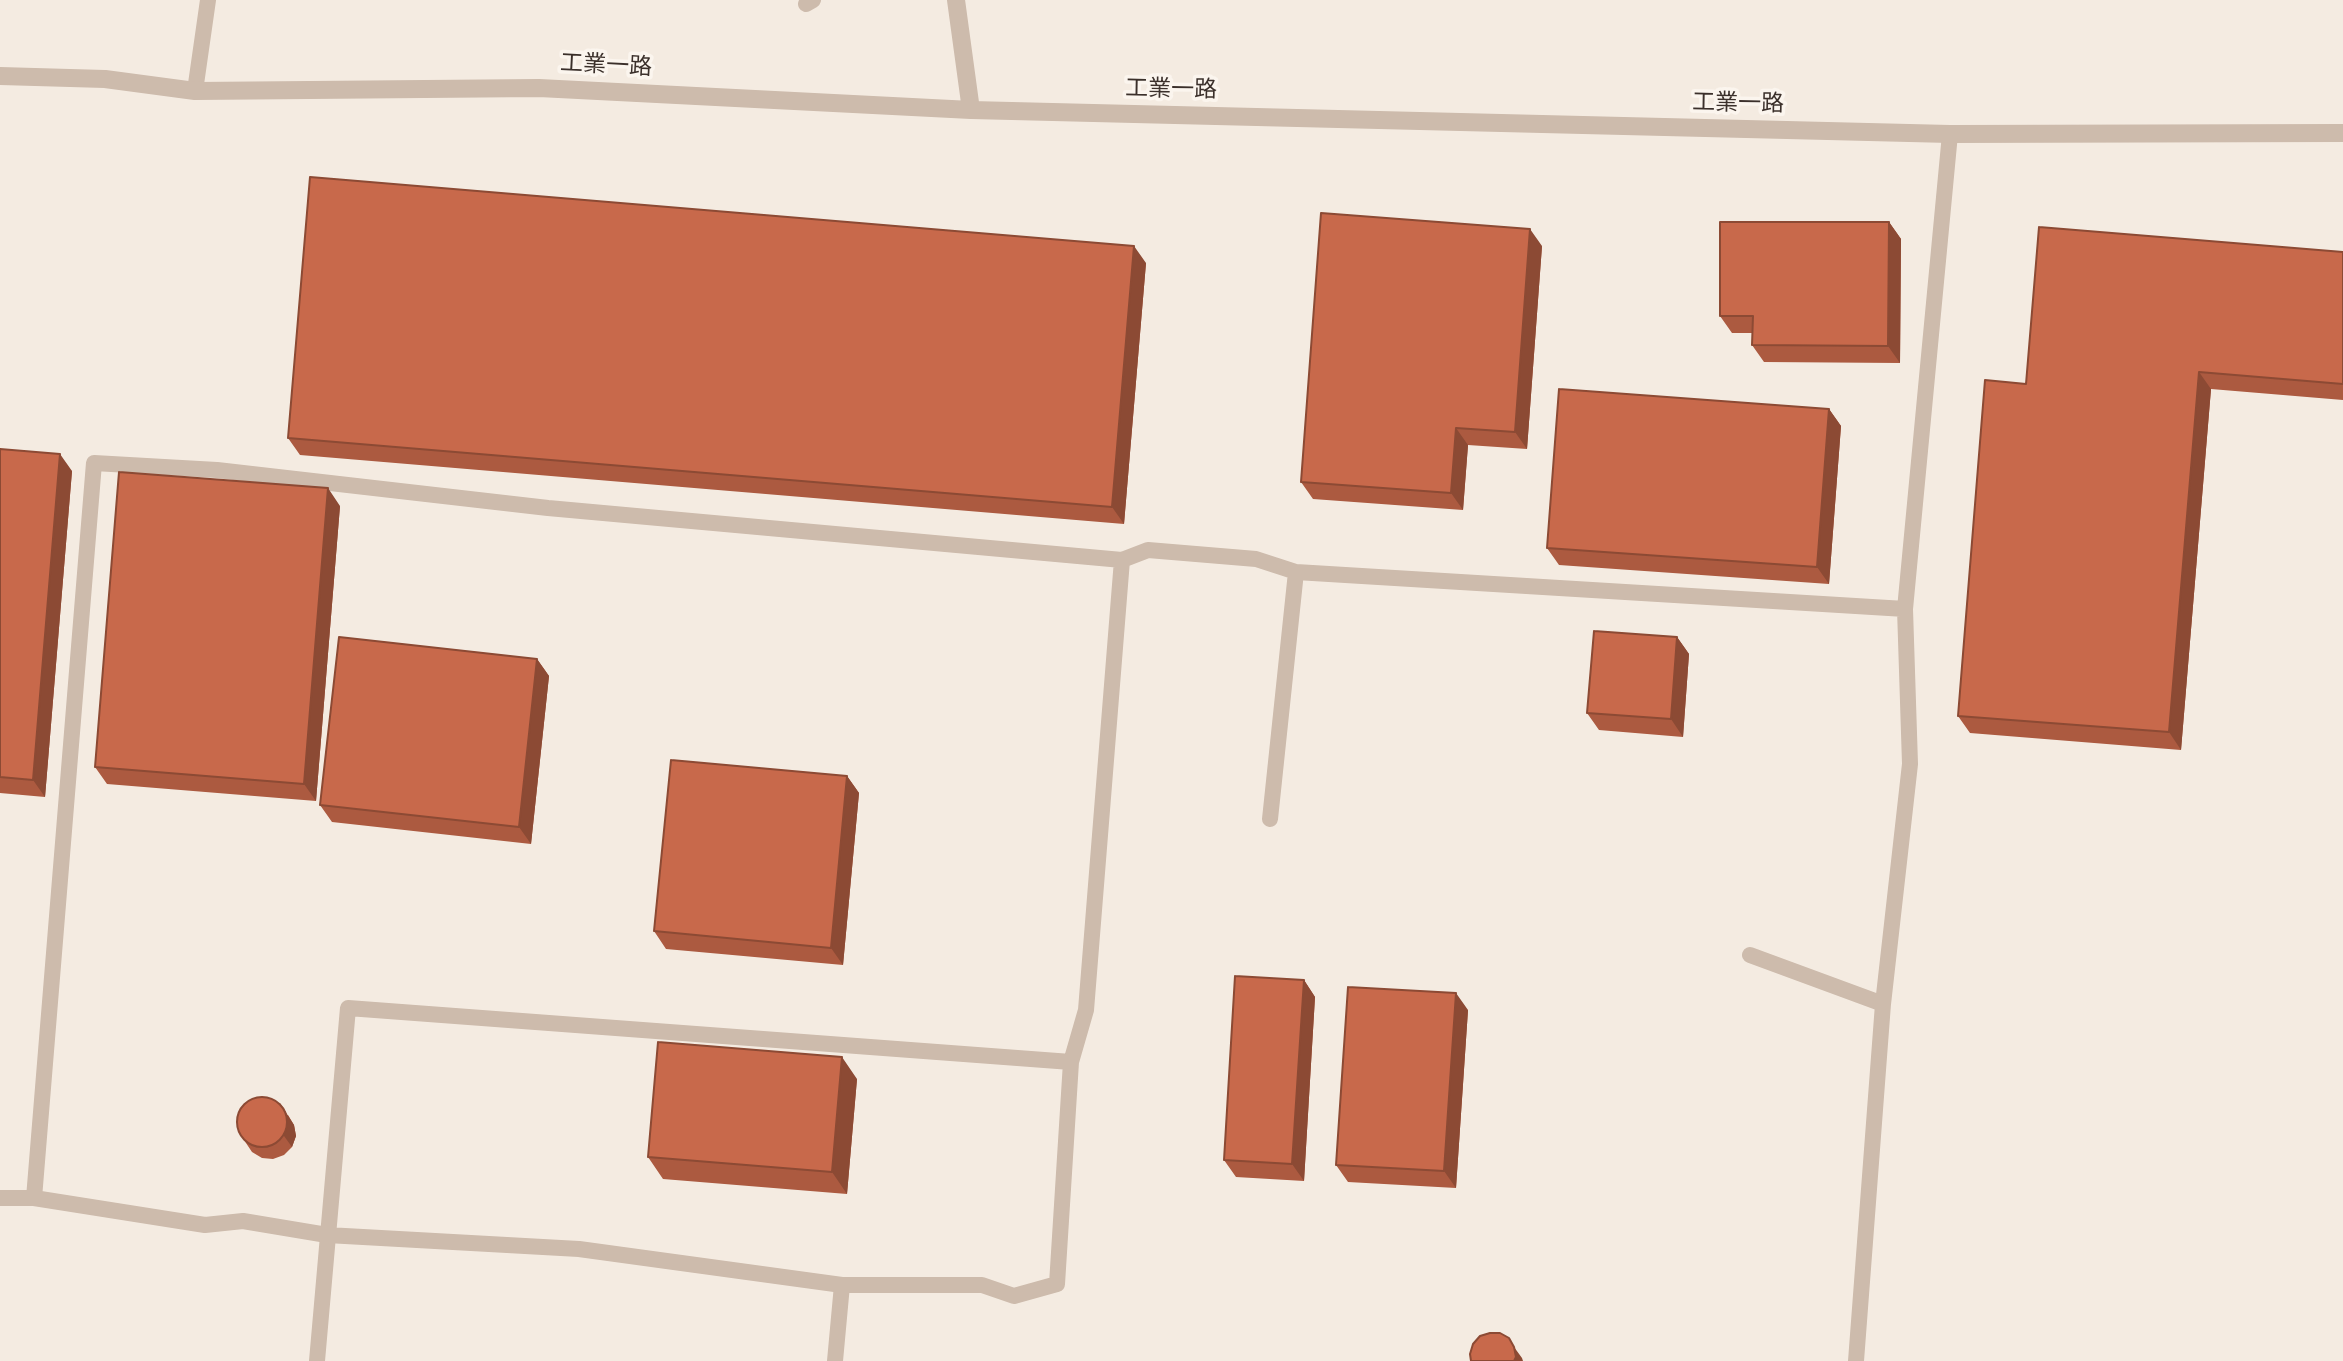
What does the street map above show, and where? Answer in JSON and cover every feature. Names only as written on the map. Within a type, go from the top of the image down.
[{"type":"street","points":[[956,0],[971,110]]},
{"type":"street","name":"工業一路","points":[[0,76],[105,79],[195,91],[539,88],[971,110],[1950,134],[2343,132]]},
{"type":"lane","points":[[195,91],[208,0]]},
{"type":"lane","points":[[1856,1361],[1883,1004],[1910,764],[1905,609],[1950,134]]},
{"type":"lane","points":[[33,1198],[94,463],[217,470],[548,508],[1122,560],[1148,550],[1256,559],[1296,572],[1905,609]]},
{"type":"lane","points":[[0,1198],[33,1198],[205,1225],[243,1221],[327,1235],[579,1249],[842,1285],[982,1285],[1014,1296],[1057,1284],[1071,1062],[1086,1010],[1122,560]]},
{"type":"lane","points":[[1270,820],[1296,572]]},
{"type":"lane","points":[[1750,955],[1883,1004]]},
{"type":"lane","points":[[317,1361],[348,1008],[1071,1062]]},
{"type":"lane","points":[[835,1361],[842,1285]]},
{"type":"building","points":[[310,177],[1134,246],[1112,507],[288,438]]},
{"type":"building","points":[[1321,213],[1530,229],[1515,432],[1456,428],[1451,493],[1301,482]]},
{"type":"building","points":[[1720,222],[1889,222],[1888,346],[1752,345],[1753,316],[1720,316]]},
{"type":"building","points":[[2039,227],[2343,252],[2343,384],[2199,372],[2169,732],[1958,716],[1985,380],[2026,384]]},
{"type":"building","points":[[1559,389],[1829,409],[1817,567],[1547,548]]},
{"type":"building","points":[[0,449],[60,454],[33,780],[0,777]]},
{"type":"building","points":[[119,472],[328,488],[304,784],[95,767]]},
{"type":"building","points":[[1594,631],[1677,637],[1671,719],[1587,713]]},
{"type":"building","points":[[339,637],[537,659],[519,827],[320,805]]},
{"type":"building","points":[[671,760],[847,776],[831,948],[654,931]]},
{"type":"building","points":[[1235,976],[1304,980],[1292,1164],[1224,1160]]},
{"type":"building","points":[[1348,987],[1456,993],[1444,1171],[1336,1165]]},
{"type":"building","points":[[658,1042],[842,1057],[832,1172],[648,1157]]},
{"type":"building","points":[[262,1097],[280,1104],[287,1122],[280,1140],[262,1147],[244,1140],[237,1122],[244,1104]]},
{"type":"building","points":[[1500,1333],[1509,1338],[1514,1347],[1514,1361],[1471,1361],[1473,1344],[1480,1336]]}]
